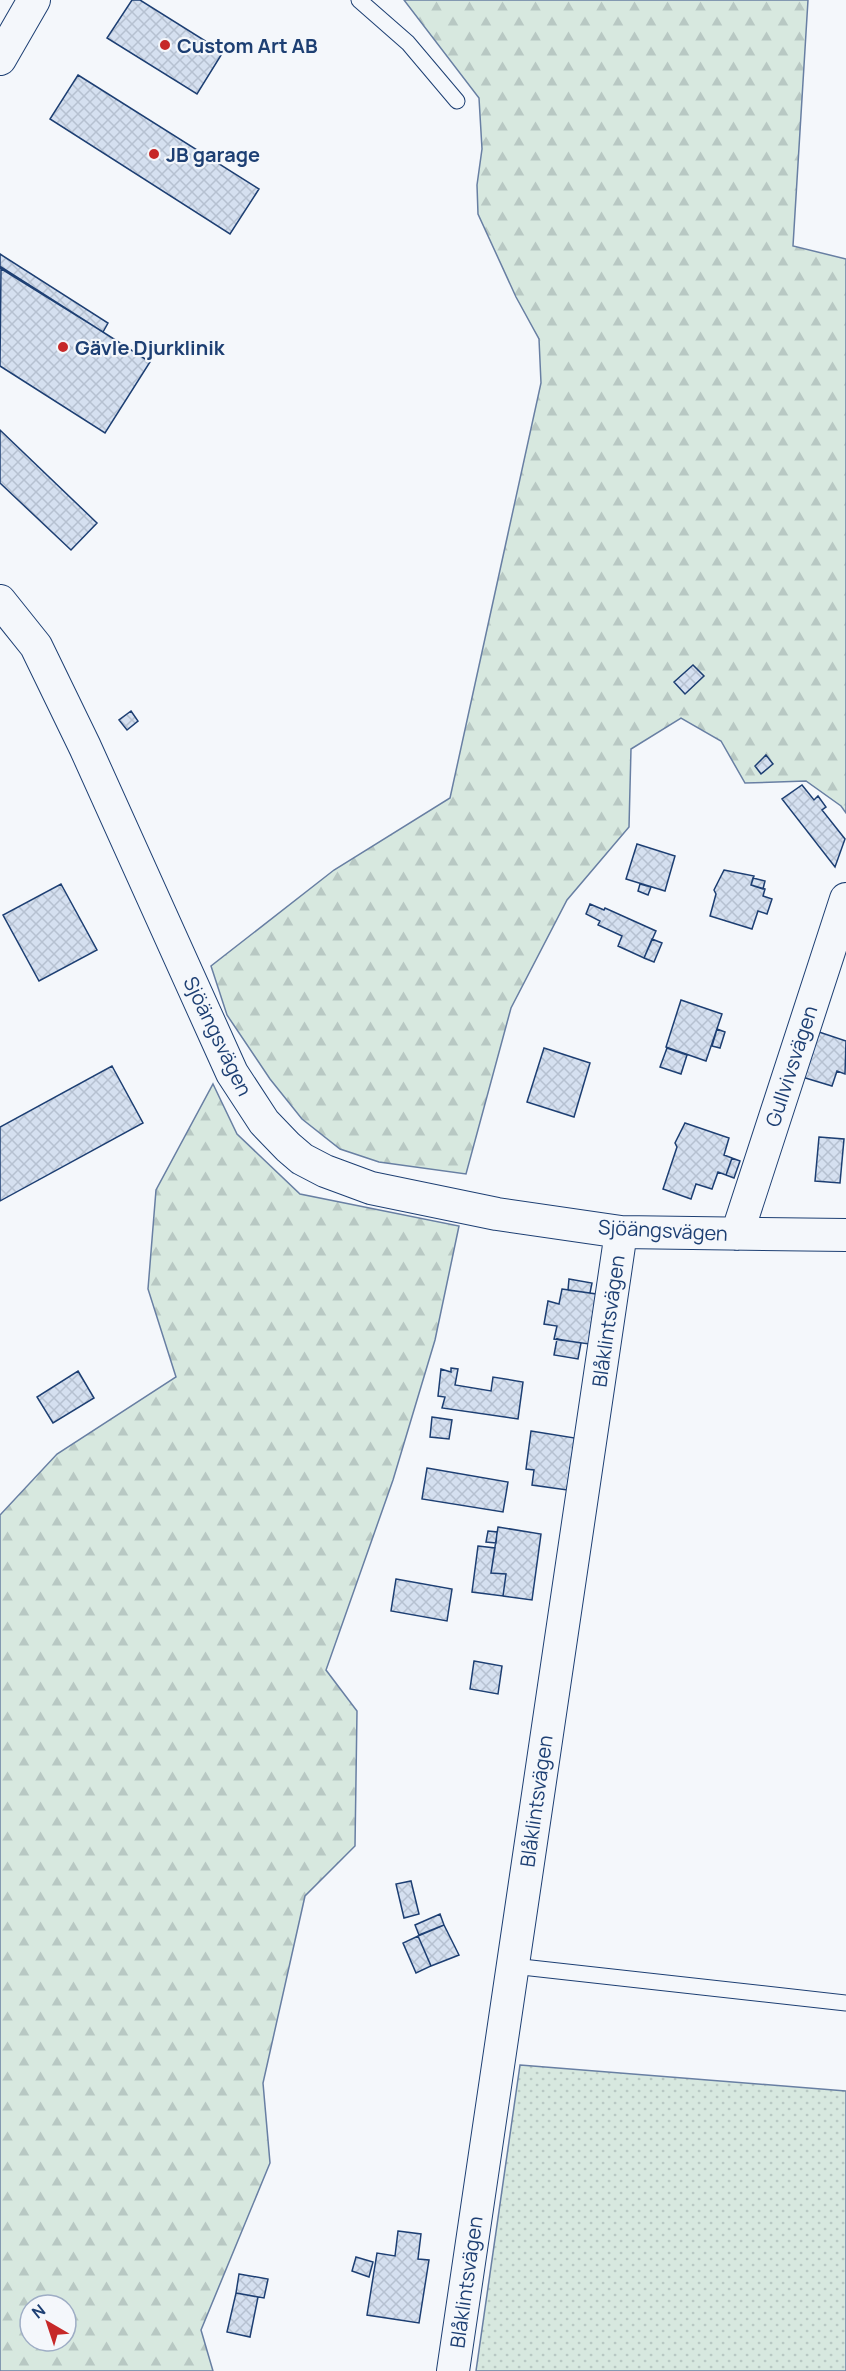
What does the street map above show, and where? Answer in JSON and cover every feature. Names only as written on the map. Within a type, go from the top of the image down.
[{"type":"street","points":[[1,53],[34,0]]},
{"type":"street","name":"Sjöängsvägen","points":[[0,601],[36,646],[51,676],[232,1073],[250,1104],[278,1139],[302,1159],[325,1171],[371,1188],[497,1214],[621,1232],[846,1235]]},
{"type":"street","name":"Gullvivsvägen","points":[[737,1234],[846,899]]},
{"type":"street","name":"Blåklintsvägen","points":[[453,2371],[621,1232]]},
{"type":"lane","points":[[359,0],[408,43],[457,101]]},
{"type":"lane","points":[[513,1966],[846,2003]]},
{"type":"green space","points":[[404,0],[808,0],[793,246],[846,259],[846,813],[841,806],[806,781],[745,783],[721,741],[681,718],[631,749],[629,827],[567,900],[511,1008],[466,1174],[379,1162],[340,1149],[302,1119],[270,1079],[227,1015],[211,966],[334,870],[450,798],[541,383],[539,339],[516,297],[478,214],[477,185],[482,149],[479,98]]},
{"type":"green space","points":[[213,1084],[237,1134],[300,1194],[459,1226],[435,1340],[393,1480],[326,1670],[357,1711],[355,1846],[305,1896],[263,2083],[270,2163],[201,2330],[213,2371],[0,2371],[0,1515],[57,1454],[176,1377],[148,1289],[156,1190]]},
{"type":"green space","points":[[520,2065],[846,2091],[846,2371],[476,2371]]},
{"type":"building","name":"Custom Art AB","points":[[132,0],[140,0],[223,52],[197,94],[107,38]]},
{"type":"building","name":"JB garage","points":[[78,75],[259,189],[230,234],[50,119]]},
{"type":"building","points":[[0,254],[108,323],[103,332],[0,268]]},
{"type":"building","name":"Gävle Djurklinik","points":[[1,267],[150,362],[105,433],[0,366]]},
{"type":"building","points":[[0,430],[97,523],[71,550],[0,483]]},
{"type":"building","points":[[693,665],[704,676],[685,694],[674,682]]},
{"type":"building","points":[[131,711],[138,721],[127,730],[119,720]]},
{"type":"building","points":[[766,755],[773,764],[761,774],[755,766]]},
{"type":"building","points":[[802,785],[814,800],[818,796],[826,807],[822,810],[845,839],[835,867],[782,799]]},
{"type":"building","points":[[637,844],[675,856],[665,891],[626,879]]},
{"type":"building","points":[[724,870],[754,876],[751,885],[765,889],[763,896],[772,899],[767,914],[758,911],[752,929],[710,916],[716,894],[714,890]]},
{"type":"building","points":[[753,878],[765,881],[763,889],[751,885]]},
{"type":"building","points":[[61,884],[97,950],[39,981],[3,915]]},
{"type":"building","points":[[640,884],[651,887],[648,895],[638,891]]},
{"type":"building","points":[[590,904],[604,910],[605,908],[656,931],[644,958],[618,946],[622,936],[598,925],[600,921],[586,914]]},
{"type":"building","points":[[652,939],[662,943],[654,962],[644,958]]},
{"type":"building","points":[[681,1000],[722,1014],[706,1061],[666,1047]]},
{"type":"building","points":[[717,1029],[725,1032],[720,1048],[712,1046]]},
{"type":"building","points":[[816,1031],[846,1041],[845,1074],[837,1071],[832,1086],[802,1077]]},
{"type":"building","points":[[544,1048],[590,1063],[574,1117],[527,1102]]},
{"type":"building","points":[[667,1048],[687,1055],[681,1074],[660,1067]]},
{"type":"building","points":[[112,1066],[143,1123],[0,1201],[0,1127]]},
{"type":"building","points":[[685,1123],[729,1138],[724,1155],[732,1158],[726,1175],[718,1172],[712,1189],[696,1184],[691,1199],[663,1189],[677,1147],[675,1143]]},
{"type":"building","points":[[819,1137],[844,1139],[840,1183],[815,1181]]},
{"type":"building","points":[[732,1158],[740,1161],[734,1178],[726,1175]]},
{"type":"building","points":[[569,1279],[592,1283],[590,1293],[568,1290]]},
{"type":"building","points":[[562,1289],[596,1294],[589,1344],[554,1339],[557,1326],[544,1324],[548,1301],[559,1304]]},
{"type":"building","points":[[557,1339],[581,1343],[578,1359],[554,1355]]},
{"type":"building","points":[[451,1368],[458,1369],[455,1385],[491,1391],[493,1377],[523,1382],[518,1419],[442,1408],[445,1397],[438,1396],[441,1369],[451,1372]]},
{"type":"building","points":[[78,1371],[94,1398],[53,1423],[37,1397]]},
{"type":"building","points":[[432,1417],[452,1420],[449,1439],[430,1437]]},
{"type":"building","points":[[531,1431],[575,1438],[567,1490],[532,1485],[534,1470],[526,1469]]},
{"type":"building","points":[[427,1468],[508,1482],[503,1512],[422,1499]]},
{"type":"building","points":[[498,1527],[541,1534],[532,1600],[503,1596],[506,1574],[491,1573]]},
{"type":"building","points":[[488,1531],[497,1532],[496,1543],[486,1542]]},
{"type":"building","points":[[478,1546],[495,1548],[491,1573],[506,1574],[503,1596],[472,1592]]},
{"type":"building","points":[[396,1579],[452,1589],[447,1621],[391,1611]]},
{"type":"building","points":[[474,1661],[502,1666],[498,1694],[470,1689]]},
{"type":"building","points":[[411,1881],[419,1914],[404,1918],[396,1884]]},
{"type":"building","points":[[440,1914],[444,1925],[419,1935],[415,1925]]},
{"type":"building","points":[[444,1925],[459,1955],[431,1966],[418,1936]]},
{"type":"building","points":[[418,1936],[431,1966],[416,1973],[403,1943]]},
{"type":"building","points":[[398,2231],[421,2234],[418,2259],[429,2260],[419,2323],[367,2315],[377,2253],[395,2256]]},
{"type":"building","points":[[356,2257],[373,2262],[369,2277],[352,2271]]},
{"type":"building","points":[[239,2274],[268,2279],[264,2298],[236,2293]]},
{"type":"building","points":[[236,2293],[258,2297],[250,2337],[227,2332]]},
{"type":"place","name":"Custom Art AB","points":[[165,45]]},
{"type":"place","name":"JB garage","points":[[154,154]]},
{"type":"place","name":"Gävle Djurklinik","points":[[63,347]]}]
